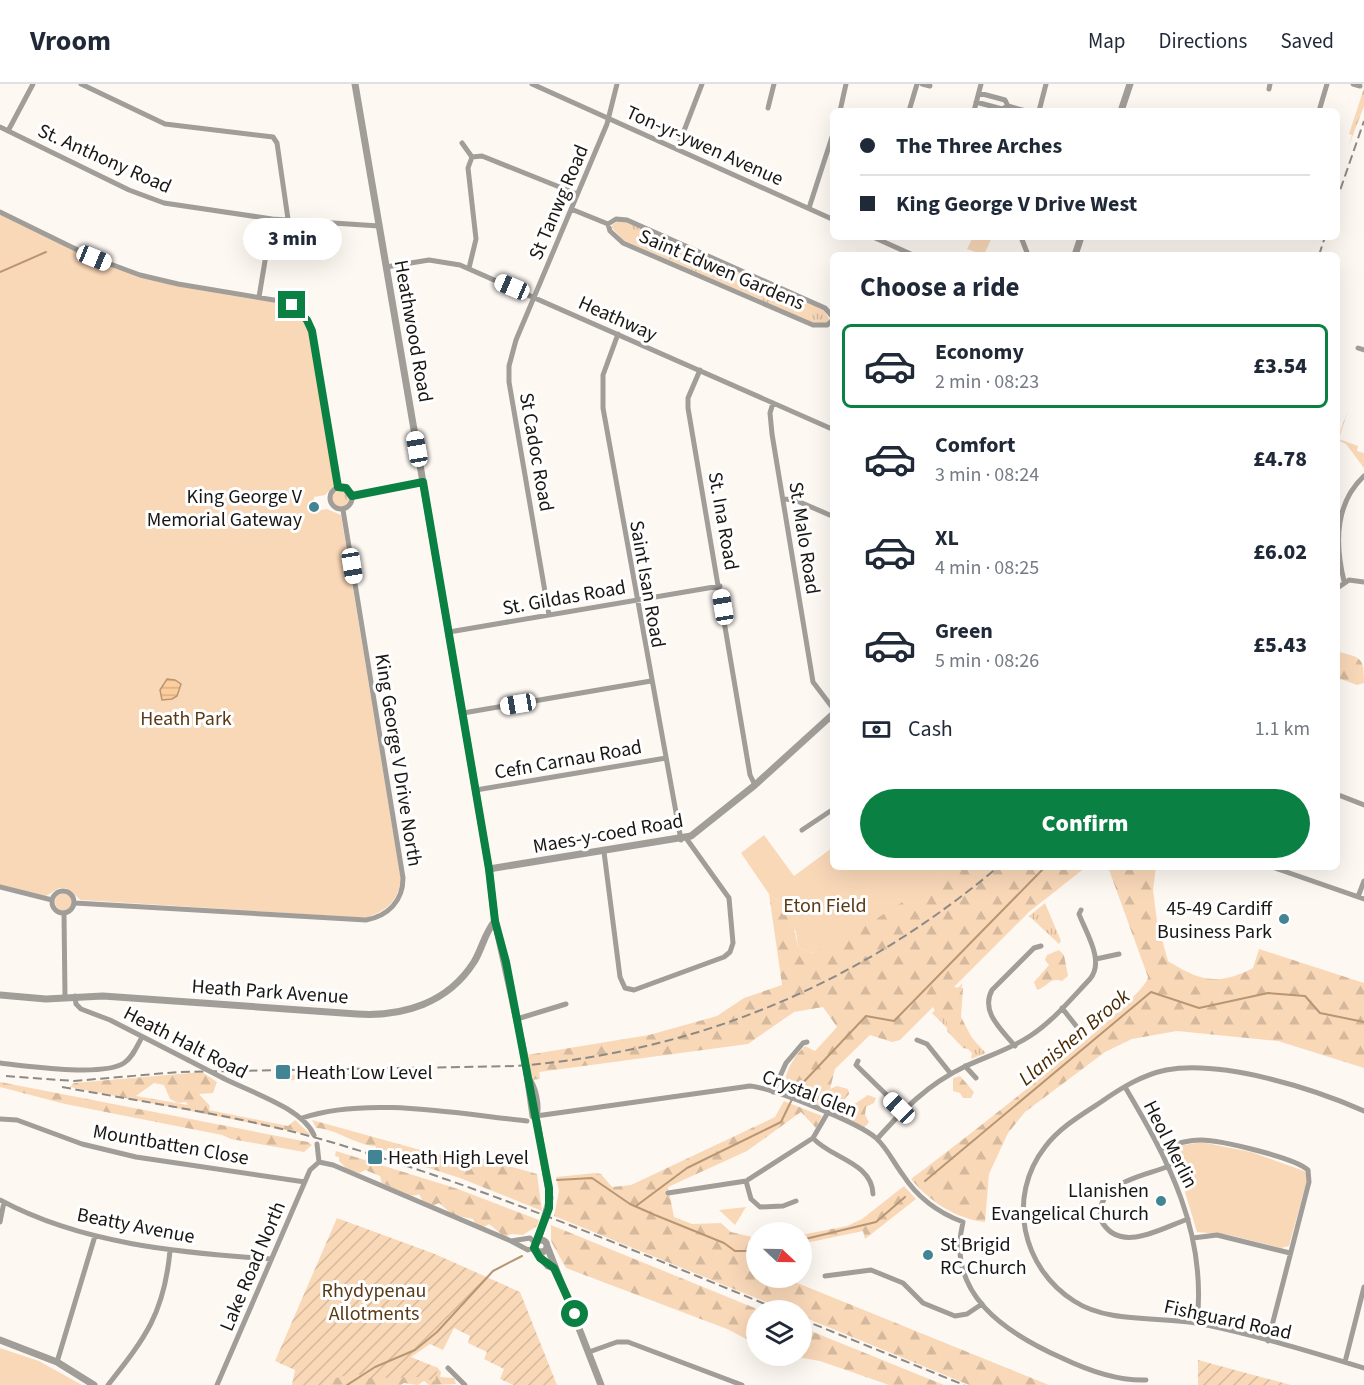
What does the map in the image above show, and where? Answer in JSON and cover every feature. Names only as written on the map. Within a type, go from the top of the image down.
[{"type":"street","points":[[8,131],[33,84]]},
{"type":"street","points":[[81,84],[156,121],[174,127],[273,137],[277,143],[288,219]]},
{"type":"street","name":"Heathwood Road","points":[[355,84],[476,790],[495,921],[517,1019],[529,1080],[533,1116],[536,1116],[550,1198],[539,1245]]},
{"type":"street","name":"Ton-yr-ywen Avenue","points":[[534,84],[830,218]]},
{"type":"street","name":"St Tanwg Road","points":[[535,297],[608,119],[617,84]]},
{"type":"street","points":[[677,149],[702,84]]},
{"type":"street","points":[[768,108],[774,84]]},
{"type":"street","points":[[841,108],[846,84]]},
{"type":"street","points":[[910,108],[916,84]]},
{"type":"street","points":[[922,84],[930,86]]},
{"type":"street","points":[[975,108],[981,84]]},
{"type":"street","points":[[1040,108],[1046,84]]},
{"type":"street","points":[[1122,108],[1130,84]]},
{"type":"street","points":[[1320,108],[1327,84]]},
{"type":"street","points":[[979,93],[1005,100],[1008,106]]},
{"type":"street","points":[[976,102],[998,108]]},
{"type":"street","points":[[1004,108],[1008,106],[1015,108]]},
{"type":"street","name":"St. Anthony Road","points":[[0,127],[149,198],[206,211],[272,219],[379,226]]},
{"type":"street","points":[[462,143],[472,157]]},
{"type":"street","points":[[809,208],[830,143]]},
{"type":"street","points":[[472,157],[482,156],[577,194]]},
{"type":"street","points":[[469,268],[476,239],[468,168],[472,157]]},
{"type":"street","name":"Saint Edwen Gardens","points":[[571,209],[608,224]]},
{"type":"street","points":[[0,212],[117,267],[178,284],[259,297],[292,305],[303,314],[310,325],[338,487]]},
{"type":"street","points":[[259,297],[272,219]]},
{"type":"street","name":"Saint Edwen Gardens","points":[[608,224],[616,219],[633,222],[825,308],[830,314]]},
{"type":"street","name":"Saint Edwen Gardens","points":[[608,224],[610,231],[618,240],[634,248],[813,325],[827,325],[830,323]]},
{"type":"street","points":[[880,240],[906,252]]},
{"type":"street","name":"Heathway","points":[[386,267],[438,261],[469,268],[830,428]]},
{"type":"street","name":"St Cadoc Road","points":[[535,297],[513,348],[509,374],[549,615]]},
{"type":"street","name":"Saint Isan Road","points":[[618,334],[605,367],[602,397],[636,600],[683,839]]},
{"type":"street","name":"St. Ina Road","points":[[700,370],[688,402],[750,776],[755,784]]},
{"type":"street","name":"St. Malo Road","points":[[773,403],[770,413],[772,434],[813,682],[830,704]]},
{"type":"street","points":[[1340,515],[1348,496],[1364,476]]},
{"type":"street","points":[[352,496],[423,482]]},
{"type":"street","points":[[338,487],[346,488],[352,496],[350,506],[343,510],[336,509],[330,501],[331,493],[338,487]]},
{"type":"street","points":[[784,499],[795,500],[830,515]]},
{"type":"street","name":"King George V Drive North","points":[[75,903],[366,920],[382,915],[394,905],[401,891],[403,878],[343,510]]},
{"type":"street","points":[[1340,549],[1344,581]]},
{"type":"street","points":[[1340,585],[1344,581],[1364,582]]},
{"type":"street","name":"St. Gildas Road","points":[[449,633],[720,586]]},
{"type":"street","points":[[462,713],[651,681]]},
{"type":"street","name":"Maes-y-coed Road","points":[[489,869],[683,839],[707,826],[830,717]]},
{"type":"street","name":"Cefn Carnau Road","points":[[476,790],[666,758]]},
{"type":"street","points":[[1340,796],[1364,805]]},
{"type":"street","points":[[802,831],[830,811]]},
{"type":"street","points":[[604,852],[622,983],[627,989],[634,990],[727,955],[732,948],[734,937],[729,898],[683,839]]},
{"type":"street","points":[[1281,870],[1361,898],[1364,881]]},
{"type":"street","points":[[0,887],[52,900]]},
{"type":"street","points":[[63,890],[73,895],[75,903],[70,911],[64,913],[54,908],[52,900],[57,892],[63,890]]},
{"type":"street","points":[[877,1139],[902,1110],[921,1093],[965,1066],[1015,1046],[1040,1029],[1093,975],[1096,959],[1079,914],[1081,910]]},
{"type":"street","points":[[64,913],[65,998]]},
{"type":"street","name":"Heath Park Avenue","points":[[0,995],[23,998],[103,996],[372,1015],[400,1013],[428,1003],[457,983],[472,965],[495,921]]},
{"type":"street","points":[[1015,1046],[991,1015],[989,997],[1034,948],[1041,946]]},
{"type":"street","points":[[1096,959],[1119,954]]},
{"type":"street","name":"Heath Halt Road","points":[[75,996],[76,1004],[81,1009],[110,1020],[302,1118],[314,1135]]},
{"type":"street","points":[[517,1019],[566,1004]]},
{"type":"street","points":[[1062,1008],[1077,1027]]},
{"type":"street","points":[[0,1063],[67,1069],[113,1067],[128,1060],[142,1036]]},
{"type":"street","points":[[917,1040],[927,1044],[951,1074]]},
{"type":"street","points":[[773,1092],[786,1063],[803,1042],[807,1042]]},
{"type":"street","points":[[858,1061],[856,1065],[902,1110]]},
{"type":"street","points":[[965,1066],[976,1078]]},
{"type":"street","name":"Fishguard Road","points":[[1364,1111],[1294,1085],[1212,1070],[1165,1071],[1145,1077],[1125,1087],[1065,1127],[1039,1155],[1028,1180],[1023,1204],[1028,1244],[1047,1279],[1061,1292],[1090,1310],[1107,1315],[1197,1323],[1364,1368]]},
{"type":"street","name":"Crystal Glen","points":[[536,1116],[743,1086],[757,1086],[827,1114],[877,1139],[916,1192],[935,1207],[963,1222],[960,1238],[961,1260],[968,1280],[982,1304]]},
{"type":"street","name":"Heol Merlin","points":[[1125,1087],[1161,1149],[1188,1219],[1193,1238],[1198,1287],[1197,1323]]},
{"type":"street","points":[[302,1118],[364,1107],[527,1121]]},
{"type":"street","points":[[668,1193],[746,1181],[813,1138],[827,1114]]},
{"type":"street","name":"Mountbatten Close","points":[[0,1119],[22,1122],[82,1144],[128,1156],[305,1182]]},
{"type":"street","points":[[813,1138],[822,1147],[859,1168],[873,1189],[873,1194]]},
{"type":"street","points":[[1161,1149],[1188,1141],[1212,1140],[1247,1148],[1306,1168],[1310,1177],[1268,1341]]},
{"type":"street","points":[[317,1144],[319,1162],[333,1164],[528,1250],[539,1245]]},
{"type":"street","name":"Lake Road North","points":[[217,1385],[305,1182],[312,1167],[319,1162]]},
{"type":"street","points":[[1169,1166],[1112,1188],[1101,1202],[1101,1220],[1114,1235],[1129,1239],[1188,1219]]},
{"type":"street","points":[[746,1181],[751,1199],[760,1207],[783,1206],[796,1201]]},
{"type":"street","points":[[0,1222],[2,1201]]},
{"type":"street","name":"Beatty Avenue","points":[[2,1201],[96,1236],[170,1251],[271,1259]]},
{"type":"street","points":[[1193,1238],[1217,1235],[1290,1253]]},
{"type":"street","points":[[57,1362],[96,1236]]},
{"type":"street","points":[[511,1241],[530,1239],[539,1245],[554,1268],[601,1385]]},
{"type":"street","points":[[539,1245],[548,1266],[554,1268]]},
{"type":"street","points":[[108,1385],[144,1338],[158,1312],[166,1285],[170,1251]]},
{"type":"street","points":[[825,1276],[871,1270],[903,1284],[923,1303],[959,1316],[968,1314],[982,1304],[1008,1331],[1053,1354],[1089,1370],[1134,1381],[1146,1380]]},
{"type":"street","points":[[1345,1362],[1364,1287]]},
{"type":"street","points":[[0,1340],[57,1362],[94,1385]]},
{"type":"street","points":[[589,1352],[617,1342],[628,1342],[742,1385]]},
{"type":"street","points":[[448,1368],[465,1385]]},
{"type":"green space","points":[[1364,88],[1364,106],[1348,148],[1352,135],[1349,134]]},
{"type":"green space","name":"Heath Park","points":[[0,214],[119,270],[282,303],[298,313],[309,328],[335,485],[325,495],[314,497],[313,507],[316,511],[327,509],[341,515],[401,880],[394,900],[380,912],[366,918],[81,900],[66,888],[59,888],[46,896],[0,885]]},
{"type":"green space","points":[[618,221],[626,222],[822,308],[830,320],[825,323],[814,323],[623,240],[612,228],[612,225]]},
{"type":"green space","points":[[972,240],[991,240],[985,252],[967,249]]},
{"type":"green space","points":[[1340,439],[1358,446],[1357,451],[1364,453],[1364,468]]},
{"type":"green space","points":[[341,489],[347,492],[350,498],[347,504],[341,507],[335,504],[332,498],[335,492]]},
{"type":"green space","points":[[1340,652],[1356,657],[1362,663],[1364,683],[1357,685],[1340,679]]},
{"type":"green space","name":"Eton Field","points":[[764,835],[794,876],[830,849],[830,870],[941,870],[928,886],[830,948],[826,947],[812,953],[798,947],[796,932],[779,902],[769,894],[741,853]]},
{"type":"green space","points":[[941,870],[1082,870],[1029,912],[954,987],[963,988],[961,1017],[974,1042],[969,1049],[963,1048],[947,1031],[947,1014],[937,1015],[933,1007],[900,1040],[892,1042],[870,1035],[835,1069],[830,1089],[837,1086],[848,1089],[849,1094],[841,1103],[847,1109],[868,1095],[876,1098],[874,1103],[866,1107],[865,1115],[869,1122],[864,1128],[853,1123],[851,1118],[850,1121],[782,1091],[790,1066],[800,1051],[805,1046],[815,1051],[837,1027],[823,1007],[794,1012],[748,1044],[539,1072],[540,1079],[530,1080],[527,1055],[649,1035],[717,1016],[744,998],[782,985],[769,894],[779,902],[794,928],[798,947],[812,953],[931,882]]},
{"type":"green space","points":[[1109,870],[1156,870],[1153,890],[1157,921],[1168,961],[1190,973],[1209,979],[1241,974],[1253,968],[1259,949],[1364,983],[1364,1068],[1278,1041],[1177,1031],[1132,1039],[1105,1052],[1025,1112],[1008,1133],[989,1174],[985,1222],[964,1217],[944,1208],[926,1195],[911,1179],[1080,1045],[1139,991],[1148,977]]},
{"type":"green space","points":[[64,893],[70,896],[73,902],[70,908],[64,911],[58,908],[55,902],[58,896]]},
{"type":"green space","points":[[1045,903],[1061,941],[1059,944],[1029,916]]},
{"type":"green space","points":[[1059,950],[1064,955],[1068,976],[1062,981],[1052,981],[1037,990],[1034,982],[1049,965],[1045,960],[1047,955]]},
{"type":"green space","points":[[963,983],[959,1004],[962,1022],[972,1038],[986,1053],[971,1059],[972,1053],[932,1013]]},
{"type":"green space","points":[[202,1072],[217,1082],[213,1093],[199,1094],[210,1106],[209,1110],[288,1126],[295,1120],[311,1135],[70,1087],[74,1083]],"holes":[[[154,1083],[164,1085],[170,1099],[178,1103],[186,1102],[188,1105],[136,1096]]]},
{"type":"green space","points":[[351,1072],[366,1072],[366,1075],[279,1081],[284,1075],[351,1074]]},
{"type":"green space","points":[[960,1076],[974,1092],[971,1098],[963,1098],[960,1093],[953,1091],[953,1078]]},
{"type":"green space","points":[[0,1082],[308,1142],[312,1145],[304,1152],[231,1139],[222,1135],[65,1104],[0,1087]]},
{"type":"green space","points":[[784,1101],[822,1116],[816,1128],[801,1112],[747,1151],[668,1187],[674,1217],[692,1224],[721,1223],[731,1232],[746,1236],[746,1288],[810,1288],[1049,1385],[969,1385],[812,1321],[812,1300],[761,1300],[554,1216],[559,1191],[556,1177],[595,1173],[601,1174],[612,1187],[631,1185],[775,1117]]},
{"type":"green space","points":[[312,1120],[435,1154],[484,1159],[537,1174],[542,1211],[460,1178],[388,1155],[388,1151],[379,1149],[378,1152],[375,1151],[376,1146],[316,1128]]},
{"type":"green space","points":[[1201,1142],[1251,1152],[1307,1172],[1308,1177],[1289,1246],[1281,1248],[1229,1235],[1197,1232],[1181,1179],[1169,1152],[1173,1147]]},
{"type":"green space","points":[[336,1151],[458,1189],[539,1220],[537,1226],[523,1235],[511,1234],[505,1237],[489,1224],[484,1227],[476,1226],[473,1219],[453,1215],[439,1203],[432,1206],[423,1202],[419,1194],[410,1195],[400,1192],[382,1183],[380,1176],[365,1170],[360,1173],[348,1170],[339,1161],[339,1157],[335,1156]]},
{"type":"green space","points":[[904,1186],[916,1199],[865,1239],[863,1231],[812,1242],[812,1233],[847,1226],[862,1219]]},
{"type":"green space","points":[[746,1207],[735,1225],[719,1210]]},
{"type":"green space","name":"Rhydypenau Allotments","points":[[337,1218],[435,1254],[520,1292],[557,1385],[513,1385],[500,1379],[504,1369],[484,1359],[487,1352],[468,1343],[470,1336],[454,1328],[443,1350],[430,1344],[411,1357],[438,1368],[435,1381],[418,1377],[370,1378],[354,1373],[329,1380],[326,1385],[292,1385],[295,1370],[275,1361]]},
{"type":"green space","points":[[551,1225],[746,1304],[746,1339],[727,1329],[566,1268],[551,1241]]},
{"type":"green space","points":[[324,1318],[409,1358],[438,1368],[441,1372],[440,1377],[454,1378],[456,1384],[429,1385],[424,1381],[418,1385],[404,1383],[401,1385],[326,1385],[329,1380]]},
{"type":"green space","points":[[812,1331],[944,1385],[889,1385],[812,1360]]},
{"type":"green space","points":[[0,1348],[39,1361],[82,1385],[0,1385]]},
{"type":"green space","points":[[1198,1360],[1291,1385],[1198,1385]]},
{"type":"shaded area","points":[[167,679],[181,684],[177,696],[162,700],[160,690]]},
{"type":"waterway","points":[[0,272],[46,252]]},
{"type":"waterway","points":[[636,1206],[687,1168],[781,1122],[797,1089],[866,1016],[894,1021],[1042,870]]},
{"type":"waterway","name":"Llanishen Brook","points":[[925,1181],[1151,992],[1199,1008],[1268,993],[1305,996],[1320,1013],[1364,1022]]},
{"type":"waterway","name":"Llanishen Brook","points":[[557,1180],[592,1178],[630,1204],[724,1243],[735,1251],[746,1251]]},
{"type":"waterway","name":"Llanishen Brook","points":[[812,1237],[876,1222],[905,1197]]},
{"type":"waterway","name":"Llanishen Brook","points":[[347,1385],[375,1367],[415,1350],[437,1332],[493,1271],[522,1256]]},
{"type":"railway","points":[[1340,190],[1364,121]]},
{"type":"railway","points":[[1320,252],[1324,240]]},
{"type":"railway","points":[[6,1076],[74,1081],[178,1072],[516,1066],[583,1058],[649,1045],[712,1028],[773,1005],[832,978],[890,945],[945,909],[994,870]]},
{"type":"railway","points":[[62,1087],[194,1110],[292,1131],[383,1158],[498,1198],[755,1300]]},
{"type":"railway","points":[[812,1323],[964,1385]]},
{"type":"place","name":"King George V Memorial Gateway","points":[[314,507]]},
{"type":"place","name":"45-49 Cardiff Business Park","points":[[1284,919]]},
{"type":"place","name":"Heath Low Level","points":[[283,1072]]},
{"type":"place","name":"Heath High Level","points":[[375,1157]]},
{"type":"place","name":"Llanishen Evangelical Church","points":[[1161,1201]]},
{"type":"place","name":"St Brigid RC Church","points":[[928,1255]]},
{"type":"route","points":[[292,305],[303,314],[312,331],[338,487],[346,488],[352,496],[423,482],[489,869],[495,921],[506,962],[529,1080],[527,1084],[533,1116],[536,1116],[549,1188],[549,1208],[534,1248],[548,1266],[554,1268],[575,1314]]}]
